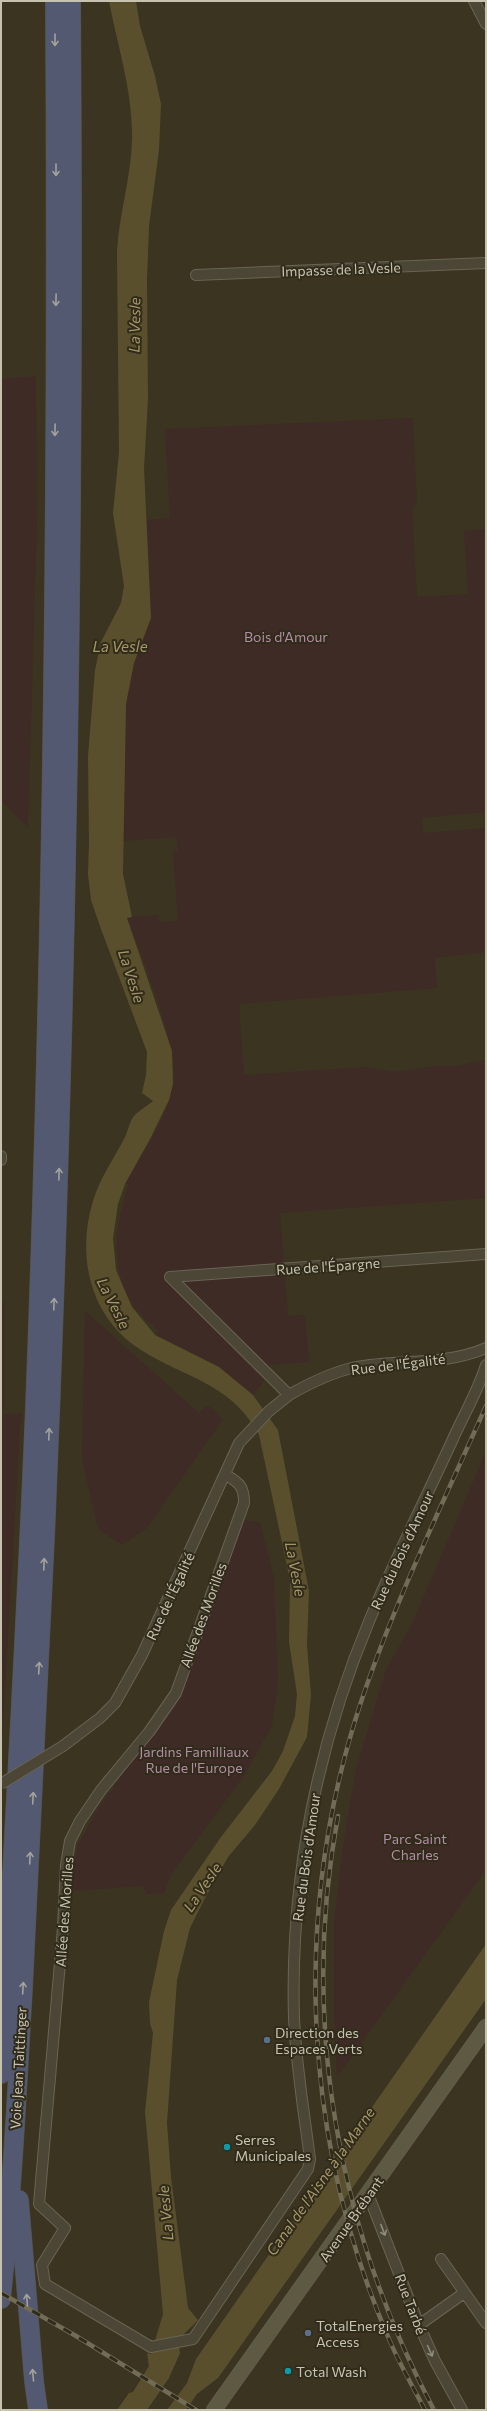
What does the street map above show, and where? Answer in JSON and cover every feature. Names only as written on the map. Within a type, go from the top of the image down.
[{"type":"highway","points":[[23,1833],[51,799],[57,264],[55,1]]},
{"type":"highway","points":[[23,1833],[57,1235],[67,824],[73,269],[71,1]]},
{"type":"highway","name":"Voie Jean Taittinger","points":[[1,2074],[12,1870],[23,1833]]},
{"type":"highway","name":"Voie Jean Taittinger","points":[[1,2298],[14,2139],[23,1833]]},
{"type":"highway","points":[[1,1931],[12,1870]]},
{"type":"highway","points":[[14,2139],[30,2339],[38,2410]]},
{"type":"main road","name":"Avenue Brébant","points":[[214,2410],[484,2034]]},
{"type":"street","points":[[474,1],[486,24]]},
{"type":"street","name":"Impasse de la Vesle","points":[[196,275],[486,263]]},
{"type":"street","name":"Rue de l'Épargne","points":[[289,1395],[170,1277],[486,1254]]},
{"type":"street","name":"Rue de l'Égalité","points":[[1,1784],[63,1746],[100,1718],[115,1703],[142,1655],[226,1475],[239,1443],[269,1411],[289,1395],[322,1378],[356,1367],[445,1359],[466,1355],[486,1348]]},
{"type":"street","name":"Rue du Bois d'Amour","points":[[151,2347],[193,2339],[308,2168],[310,2159],[297,2059],[294,1962],[300,1882],[314,1793],[331,1726],[354,1657],[486,1365]]},
{"type":"street","name":"Allée des Morilles","points":[[151,2347],[45,2284],[42,2265],[65,2228],[39,2204],[63,1928],[66,1865],[70,1841],[80,1821],[101,1790],[149,1732],[176,1693],[244,1503],[244,1490],[242,1486],[226,1475]]},
{"type":"street","name":"Rue Tarbé","points":[[368,2194],[419,2325],[435,2361],[462,2410]]},
{"type":"street","points":[[441,2259],[464,2293],[485,2320]]},
{"type":"street","points":[[419,2325],[464,2293]]},
{"type":"green space","points":[[36,376],[37,523],[28,828],[1,800],[1,379]]},
{"type":"green space","name":"Bois d'Amour","points":[[413,418],[417,502],[412,510],[417,597],[468,594],[464,531],[486,529],[486,812],[422,818],[423,833],[486,828],[486,952],[435,958],[437,988],[239,1004],[244,1075],[366,1067],[395,1072],[437,1066],[456,1066],[486,1060],[486,1198],[280,1213],[288,1316],[305,1315],[309,1362],[270,1365],[266,1378],[253,1395],[219,1367],[155,1335],[159,1331],[135,1308],[125,1291],[117,1260],[120,1214],[129,1184],[125,1183],[146,1148],[165,1111],[173,1086],[174,1070],[171,1049],[158,1002],[127,917],[158,915],[159,922],[178,921],[173,852],[178,851],[176,837],[123,841],[126,703],[134,663],[151,618],[147,520],[170,518],[165,429]]},
{"type":"green space","points":[[1,1301],[5,1304],[5,1406],[2,1414],[21,1413],[1,1757]]},
{"type":"green space","points":[[85,1311],[199,1413],[208,1405],[223,1419],[146,1529],[122,1545],[98,1529],[82,1458]]},
{"type":"green space","name":"Parc Saint Charles","points":[[486,1452],[486,1870],[337,2077],[334,2014],[334,1921],[344,1840],[356,1769],[386,1670],[413,1622]]},
{"type":"green space","name":"Jardins Familliaux Rue de l'Europe","points":[[242,1520],[260,1522],[274,1578],[278,1682],[272,1726],[243,1777],[171,1875],[164,1893],[147,1894],[142,1886],[71,1891],[78,1845],[98,1809],[176,1699],[191,1667]]},
{"type":"water","name":"La Vesle","points":[[109,1],[136,1],[140,26],[155,76],[161,104],[159,150],[149,226],[147,280],[148,399],[144,468],[151,618],[134,663],[126,704],[123,874],[132,917],[127,918],[172,1051],[173,1084],[169,1100],[150,1139],[125,1184],[118,1204],[113,1238],[116,1270],[132,1307],[155,1335],[219,1367],[253,1395],[278,1430],[309,1591],[307,1645],[311,1695],[307,1737],[279,1789],[255,1825],[228,1857],[204,1900],[190,1928],[177,1980],[167,2123],[171,2177],[188,2308],[198,2320],[184,2334],[179,2347],[180,2353],[169,2378],[147,2410],[117,2410],[129,2393],[133,2392],[149,2366],[147,2353],[151,2354],[163,2314],[145,2112],[153,2033],[150,2024],[149,2002],[164,1931],[171,1910],[221,1837],[272,1771],[283,1751],[295,1716],[297,1694],[289,1642],[290,1580],[259,1435],[248,1418],[235,1404],[221,1393],[207,1384],[158,1360],[141,1350],[124,1337],[110,1321],[99,1303],[87,1264],[86,1243],[88,1222],[96,1193],[125,1136],[132,1118],[153,1101],[142,1093],[146,1075],[147,1052],[91,900],[88,874],[88,756],[95,670],[101,642],[121,603],[124,586],[113,513],[119,452],[117,252],[131,154],[132,122],[128,87]]},
{"type":"water","points":[[486,1944],[486,1999],[218,2378],[197,2394],[186,2410],[167,2410],[187,2383],[196,2359]]},
{"type":"railway","points":[[425,2410],[389,2339],[360,2262],[338,2183],[323,2102],[316,2021],[317,1940],[324,1859],[339,1778],[362,1699],[389,1625],[486,1406]]},
{"type":"railway","points":[[338,1816],[327,1892],[323,1969],[326,2045],[335,2121],[351,2196],[373,2269],[400,2341],[434,2410]]},
{"type":"railway","points":[[1,2293],[76,2336],[196,2410]]},
{"type":"place","name":"Direction des Espaces Verts","points":[[267,2040]]},
{"type":"place","name":"Serres Municipales","points":[[227,2147]]},
{"type":"place","name":"TotalEnergies Access","points":[[308,2333]]},
{"type":"place","name":"Total Wash","points":[[288,2371]]},
{"type":"water label","name":"Canal de l'Aisne à la Marne","points":[[320,2181]]}]
